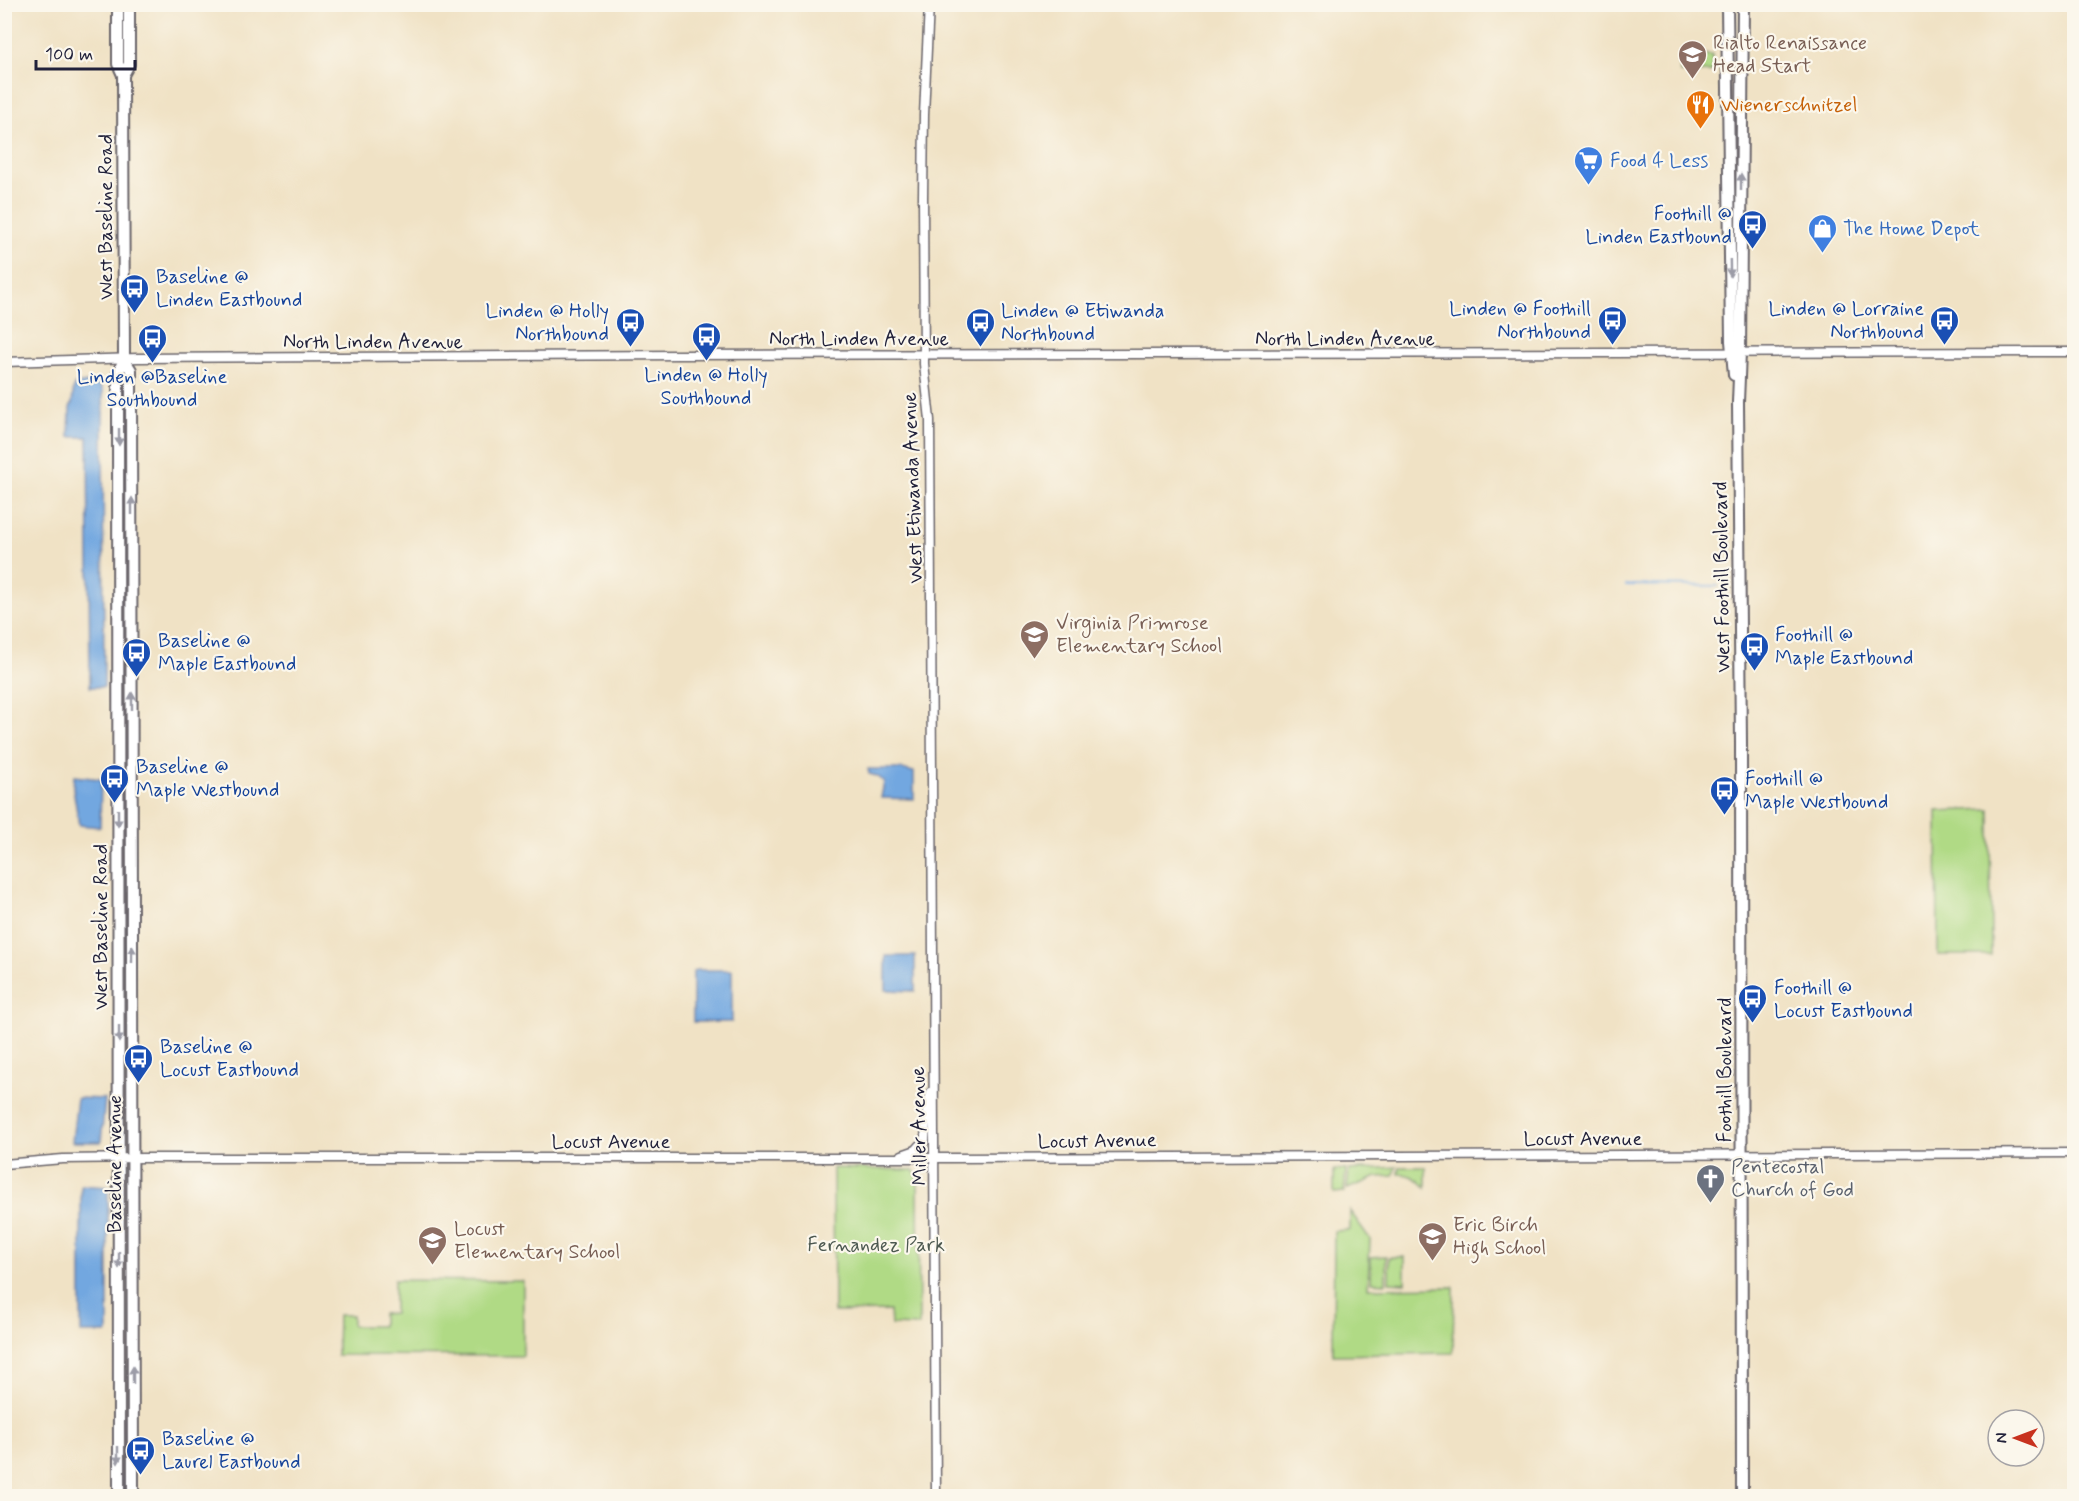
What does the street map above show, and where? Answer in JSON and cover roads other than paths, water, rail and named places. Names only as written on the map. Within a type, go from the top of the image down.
[{"type":"main road","name":"West Baseline Road","points":[[118,4],[118,64],[123,75],[124,359],[118,373],[118,1497]]},
{"type":"main road","name":"West Baseline Road","points":[[123,75],[129,64],[129,4]]},
{"type":"main road","name":"West Foothill Boulevard","points":[[1727,4],[1738,402],[1741,752]]},
{"type":"main road","name":"West Foothill Boulevard","points":[[1736,352],[1743,4]]},
{"type":"main road","name":"West Baseline Road","points":[[124,359],[131,369],[132,760]]},
{"type":"main road","name":"Foothill Boulevard","points":[[1741,752],[1742,1497]]},
{"type":"main road","name":"Baseline Avenue","points":[[132,760],[133,1497]]},
{"type":"street","name":"West Etiwanda Avenue","points":[[929,4],[924,115],[924,355],[930,420],[932,755]]},
{"type":"street","name":"North Linden Avenue","points":[[4,362],[124,359],[924,355],[2074,352]]},
{"type":"street","name":"Miller Avenue","points":[[932,755],[936,1497]]},
{"type":"street","points":[[896,1157],[916,1150],[926,1140],[927,1107],[934,1077]]},
{"type":"street","name":"Locust Avenue","points":[[4,1164],[119,1159],[2074,1153]]},
{"type":"water","points":[[77,383],[98,384],[103,390],[104,687],[90,687],[88,437],[69,437],[70,408],[74,385]]},
{"type":"water","points":[[868,769],[902,769],[914,772],[914,799],[881,798],[884,782],[877,776],[869,774]]},
{"type":"water","points":[[74,776],[101,779],[100,827],[79,825],[73,788]]},
{"type":"water","points":[[886,956],[915,956],[915,991],[886,990]]},
{"type":"water","points":[[696,970],[732,970],[732,1022],[693,1022],[693,972]]},
{"type":"water","points":[[77,1098],[105,1099],[101,1142],[72,1142]]},
{"type":"water","points":[[81,1185],[108,1187],[108,1333],[81,1333]]},
{"type":"waterway","points":[[1626,585],[1718,586]]},
{"type":"place","name":"Rialto Renaissance Head Start","points":[[1692,80]]},
{"type":"place","name":"Wienerschnitzel","points":[[1700,130]]},
{"type":"place","name":"Food 4 Less","points":[[1589,186]]},
{"type":"place","name":"Foothill @ Linden Eastbound","points":[[1753,250]]},
{"type":"place","name":"The Home Depot","points":[[1822,254]]},
{"type":"place","name":"Baseline @ Linden Eastbound","points":[[135,314]]},
{"type":"place","name":"Linden @ Foothill Northbound","points":[[1612,346]]},
{"type":"place","name":"Linden @ Lorraine Northbound","points":[[1945,346]]},
{"type":"place","name":"Linden @ Holly Northbound","points":[[630,348]]},
{"type":"place","name":"Linden @ Etiwanda Northbound","points":[[980,348]]},
{"type":"place","name":"Linden @ Holly Southbound","points":[[706,362]]},
{"type":"place","name":"Linden @Baseline Southbound","points":[[152,364]]},
{"type":"place","name":"Virginia Primrose Elementary School","points":[[1035,660]]},
{"type":"place","name":"Foothill @ Maple Eastbound","points":[[1754,672]]},
{"type":"place","name":"Baseline @ Maple Eastbound","points":[[137,678]]},
{"type":"place","name":"Baseline @ Maple Westbound","points":[[115,804]]},
{"type":"place","name":"Foothill @ Maple Westbound","points":[[1724,816]]},
{"type":"place","name":"Foothill @ Locust Eastbound","points":[[1753,1024]]},
{"type":"place","name":"Baseline @ Locust Eastbound","points":[[139,1084]]},
{"type":"place","name":"Pentecostal Church of God","points":[[1710,1204]]},
{"type":"place","name":"Eric Birch High School","points":[[1432,1262]]},
{"type":"place","name":"Locust Elementary School","points":[[433,1266]]},
{"type":"place","name":"Baseline @ Laurel Eastbound","points":[[141,1476]]},
{"type":"park label","name":"Fernandez Park","points":[[876,1244]]}]
